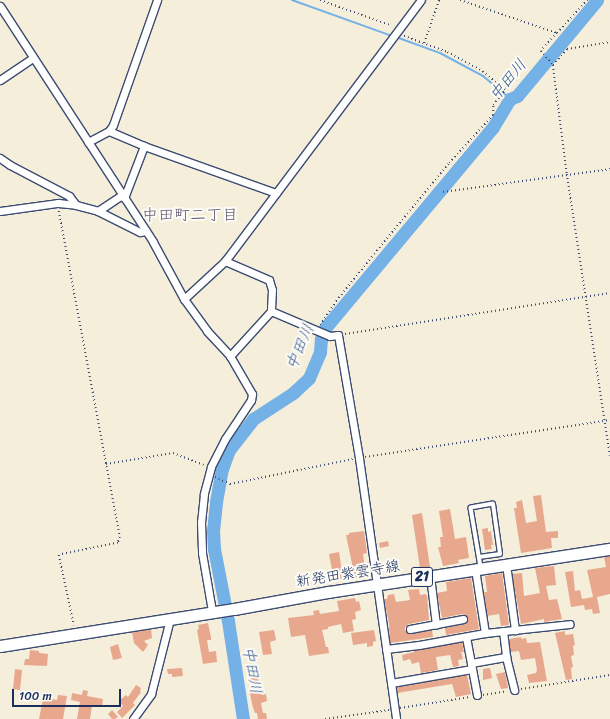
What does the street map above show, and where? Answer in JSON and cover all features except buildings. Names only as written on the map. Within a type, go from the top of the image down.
[{"type":"main road","name":"新発田紫雲寺線","points":[[214,611],[234,609],[430,576],[478,565],[506,564],[610,548]]},
{"type":"main road","name":"21","points":[[0,646],[214,611]]},
{"type":"street","points":[[88,142],[109,131],[113,125],[157,0]]},
{"type":"street","points":[[184,299],[225,261],[386,49],[421,0]]},
{"type":"street","points":[[0,6],[153,242],[184,299],[207,331],[230,356],[252,394],[251,400],[225,439],[211,467],[204,494],[201,522],[202,553],[214,611]]},
{"type":"street","points":[[0,80],[33,58]]},
{"type":"street","points":[[109,131],[144,146],[276,193]]},
{"type":"street","points":[[98,211],[123,196],[144,146]]},
{"type":"street","points":[[0,158],[10,165],[69,196],[76,205]]},
{"type":"street","points":[[0,211],[58,203],[76,205],[98,211],[140,232],[146,231]]},
{"type":"street","points":[[225,261],[269,280],[272,290],[271,311],[230,356]]},
{"type":"street","points":[[271,311],[330,336],[338,335],[359,458],[396,719]]},
{"type":"street","points":[[506,564],[515,630]]},
{"type":"street","points":[[478,565],[485,634]]},
{"type":"street","points":[[430,576],[436,625]]},
{"type":"street","points":[[133,719],[151,694],[170,619]]},
{"type":"street","points":[[410,629],[463,619]]},
{"type":"street","points":[[386,649],[503,631],[570,624]]},
{"type":"street","points":[[503,631],[506,657],[514,690]]},
{"type":"street","points":[[466,637],[477,695]]},
{"type":"street","points":[[391,683],[472,666],[506,657]]},
{"type":"lane","points":[[493,504],[500,554],[478,565],[471,508],[493,504]]},
{"type":"path","points":[[320,0],[390,25]]},
{"type":"path","points":[[424,43],[439,0]]},
{"type":"path","points":[[460,0],[557,33]]},
{"type":"path","points":[[587,0],[541,51],[552,65],[610,456]]},
{"type":"path","points":[[320,332],[321,322],[336,301],[450,162],[493,114],[493,105],[505,90],[480,70],[424,43],[401,35],[397,32]]},
{"type":"path","points":[[552,65],[567,49],[610,42]]},
{"type":"path","points":[[443,192],[610,169]]},
{"type":"path","points":[[58,203],[120,537],[118,543],[59,555],[76,634]]},
{"type":"path","points":[[338,335],[610,293]]},
{"type":"path","points":[[214,477],[230,484],[359,458],[610,420]]},
{"type":"path","points":[[106,464],[174,453],[211,467]]},
{"type":"path","points":[[325,719],[610,675]]},
{"type":"waterway","points":[[292,0],[392,36]]},
{"type":"waterway","name":"中田川","points":[[243,719],[228,621],[214,549],[213,531],[222,469],[229,450],[253,419],[293,393],[309,378],[320,352],[321,339],[325,328],[493,127],[510,99],[517,96],[597,0]]},
{"type":"waterway","points":[[396,37],[440,53],[483,76],[510,99]]},
{"type":"district","name":"中田町二丁目","points":[[190,215]]}]
